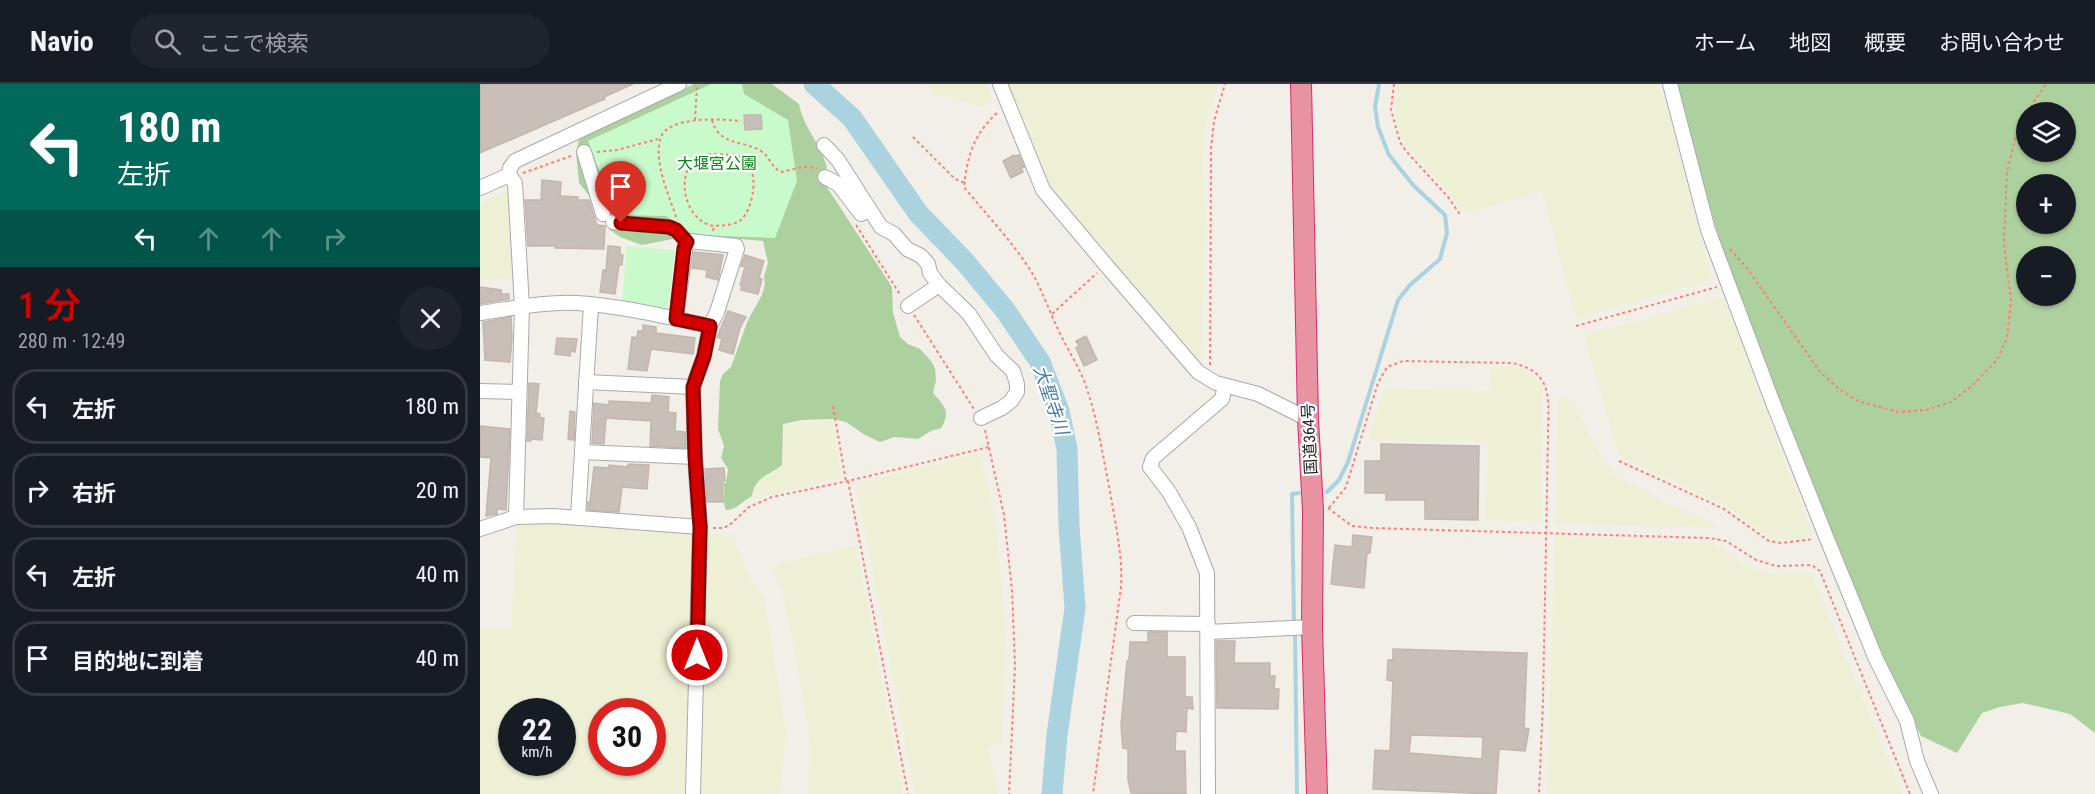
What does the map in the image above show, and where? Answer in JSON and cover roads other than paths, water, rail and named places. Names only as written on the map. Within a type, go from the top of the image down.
[{"type":"highway","name":"国道364号","points":[[1301,84],[1308,419],[1321,509],[1312,627],[1317,794]]},
{"type":"street","points":[[516,517],[522,307],[515,183],[509,175],[510,168],[516,161],[679,84]]},
{"type":"street","points":[[1000,84],[1043,190],[1198,372],[1208,380],[1258,394],[1308,419]]},
{"type":"street","points":[[1670,84],[1708,230],[1825,534],[1876,659],[1907,721],[1917,761],[1931,794]]},
{"type":"street","points":[[824,145],[838,160],[881,227],[894,234],[907,249],[921,256],[939,285],[969,314],[997,356],[1017,377],[1017,392],[1011,401],[981,418]]},
{"type":"street","points":[[584,152],[608,218],[659,225],[677,231],[687,242]]},
{"type":"street","points":[[480,188],[509,175]]},
{"type":"street","points":[[825,177],[838,184],[861,214],[869,209]]},
{"type":"street","points":[[687,242],[736,246],[737,249],[717,312],[710,326],[704,356],[693,387],[700,527],[693,794]]},
{"type":"street","points":[[676,319],[684,248],[687,242]]},
{"type":"street","points":[[908,306],[939,285]]},
{"type":"street","points":[[480,313],[576,303],[710,326]]},
{"type":"street","points":[[578,517],[591,305]]},
{"type":"street","points":[[586,382],[693,387]]},
{"type":"street","points":[[1208,794],[1207,573],[1189,527],[1169,492],[1150,467],[1153,458],[1222,399],[1225,386]]},
{"type":"street","points":[[480,391],[519,392]]},
{"type":"street","points":[[582,452],[695,457]]},
{"type":"street","points":[[480,529],[516,517],[578,517],[700,527]]},
{"type":"street","points":[[1134,623],[1208,628],[1312,627]]},
{"type":"waterway","name":"大聖寺川","points":[[814,84],[852,118],[918,213],[965,262],[1005,310],[1040,362],[1059,411],[1067,449],[1069,526],[1075,608],[1057,735],[1052,794]]},
{"type":"waterway","points":[[1327,492],[1339,480],[1348,462],[1398,300],[1410,285],[1440,259],[1447,233],[1445,215],[1414,186],[1389,155],[1378,127],[1375,107],[1379,84]]},
{"type":"waterway","points":[[1294,624],[1292,494],[1299,493]]},
{"type":"waterway","points":[[1295,631],[1297,794]]},
{"type":"park label","name":"大堰宮公園","points":[[717,163]]}]
